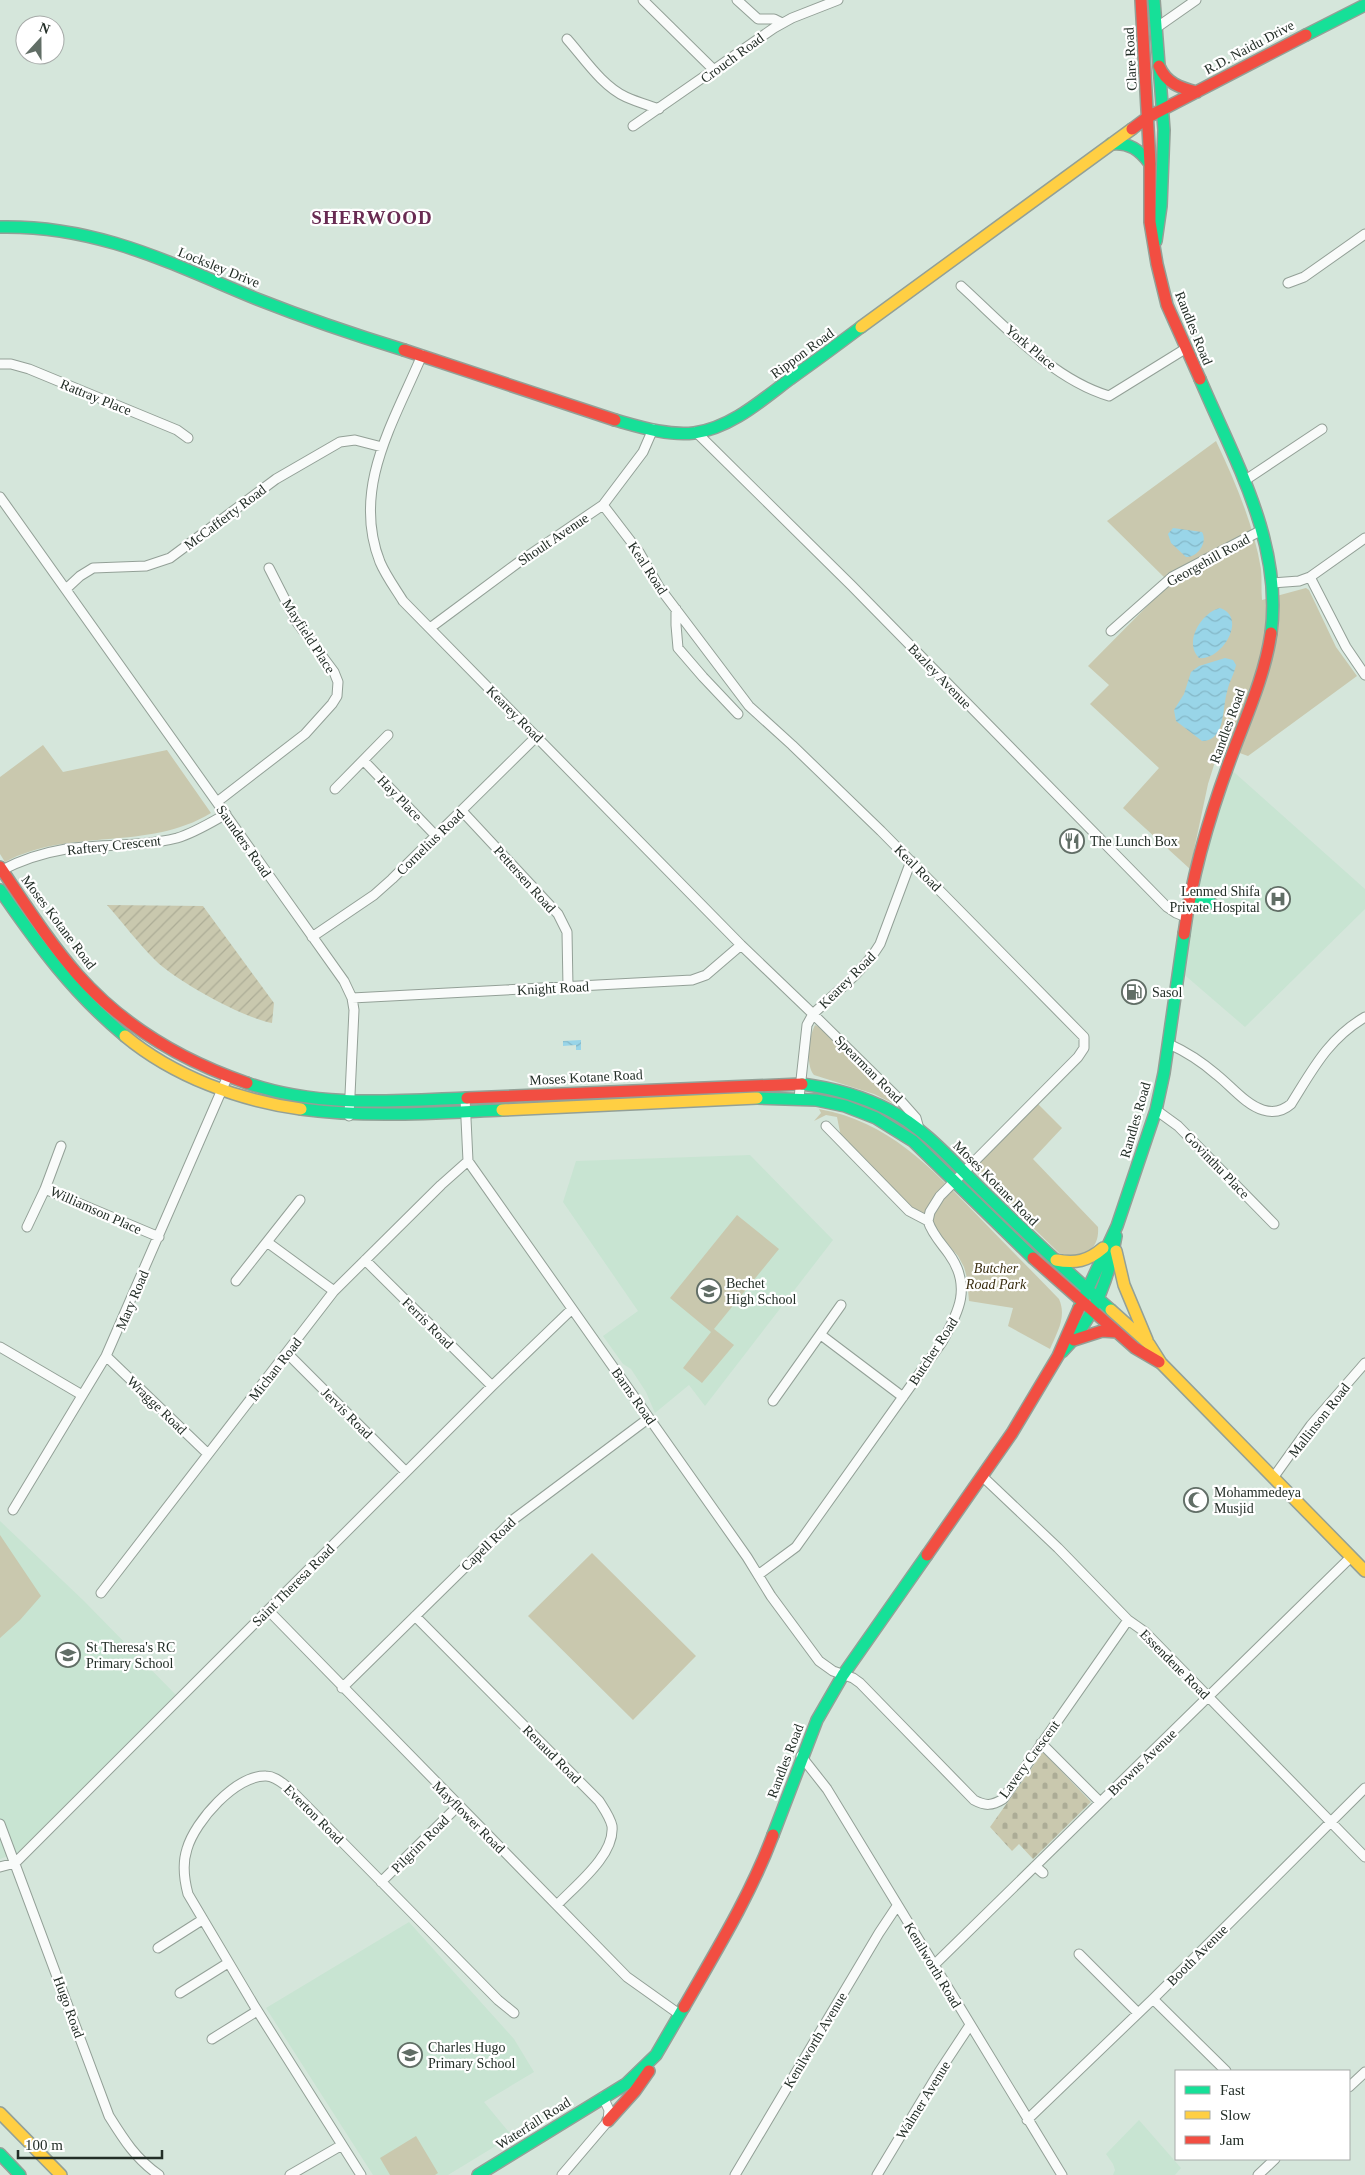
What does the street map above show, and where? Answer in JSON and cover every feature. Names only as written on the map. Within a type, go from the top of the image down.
[{"type":"main road","name":"Clare Road","points":[[1141,0],[1148,117]]},
{"type":"main road","name":"Clare Road","points":[[1154,0],[1162,110]]},
{"type":"main road","name":"R.D. Naidu Drive","points":[[1148,117],[1365,5]]},
{"type":"main road","points":[[1158,62],[1162,75],[1167,80],[1178,87],[1197,92]]},
{"type":"main road","name":"Randles Road","points":[[1154,246],[1161,206],[1164,130],[1162,110]]},
{"type":"main road","name":"Rippon Road","points":[[422,355],[608,418],[653,429],[696,432],[713,428],[744,413],[1148,117]]},
{"type":"main road","name":"Randles Road","points":[[1058,1356],[1074,1340],[1088,1321],[1098,1298],[1111,1245],[1156,1110],[1169,1044],[1186,917],[1205,830],[1266,657],[1272,622],[1272,583],[1268,549],[1262,530],[1244,481],[1185,349],[1164,295],[1150,222],[1148,117]]},
{"type":"main road","points":[[1111,144],[1126,144],[1135,148],[1150,164]]},
{"type":"main road","name":"Locksley Drive","points":[[0,227],[37,226],[69,231],[120,245],[322,324],[422,355]]},
{"type":"main road","name":"Moses Kotane Road","points":[[1,869],[65,959],[107,1004],[156,1042],[195,1064],[227,1078],[292,1096],[350,1103],[800,1084],[825,1087],[860,1097],[889,1110],[919,1129],[1053,1259],[1149,1344],[1161,1363],[1365,1571]]},
{"type":"main road","name":"Moses Kotane Road","points":[[0,890],[65,980],[104,1019],[132,1042],[173,1068],[222,1090],[275,1106],[299,1111],[349,1116],[799,1098],[830,1102],[876,1118],[912,1141],[1012,1238],[1092,1311],[1142,1353],[1161,1363]]},
{"type":"main road","points":[[1189,903],[1198,900],[1211,903]]},
{"type":"main road","name":"Randles Road","points":[[603,2097],[635,2077],[656,2055],[742,1905],[761,1866],[801,1756],[817,1720],[843,1675],[1027,1409],[1058,1356],[1087,1289],[1111,1245]]},
{"type":"main road","points":[[1053,1259],[1070,1263],[1081,1263],[1111,1245],[1120,1274],[1149,1344]]},
{"type":"main road","points":[[1074,1340],[1102,1331],[1117,1332]]},
{"type":"main road","points":[[608,2120],[642,2082],[656,2055]]},
{"type":"main road","name":"Waterfall Road","points":[[478,2175],[603,2097]]},
{"type":"main road","points":[[1,2112],[61,2175]]},
{"type":"main road","points":[[0,2154],[20,2175]]},
{"type":"street","points":[[643,0],[715,71]]},
{"type":"street","points":[[737,0],[758,19],[774,19],[782,24]]},
{"type":"street","name":"Crouch Road","points":[[633,126],[782,24],[838,0]]},
{"type":"street","points":[[1156,28],[1196,0]]},
{"type":"street","points":[[567,39],[600,77],[615,91],[625,97],[660,109]]},
{"type":"street","points":[[1288,283],[1304,277],[1365,234]]},
{"type":"street","name":"York Place","points":[[961,286],[1045,362],[1071,378],[1106,395],[1113,395],[1185,349]]},
{"type":"street","name":"Kearey Road","points":[[422,355],[382,447],[372,482],[369,513],[374,543],[386,575],[403,601],[538,736],[740,945],[812,1014]]},
{"type":"street","name":"Rattray Place","points":[[0,364],[11,364],[29,369],[177,430],[188,438]]},
{"type":"street","name":"Shoult Avenue","points":[[430,628],[534,551],[603,505],[643,452],[653,429]]},
{"type":"street","points":[[1244,481],[1322,429]]},
{"type":"street","name":"Bazley Avenue","points":[[696,432],[852,586],[1167,907],[1176,914],[1186,917]]},
{"type":"street","name":"McCafferty Road","points":[[66,589],[80,576],[93,568],[146,566],[170,558],[276,479],[340,442],[355,440],[382,447]]},
{"type":"street","name":"Saunders Road","points":[[0,497],[344,981],[352,998],[354,1024],[349,1116]]},
{"type":"street","name":"Keal Road","points":[[603,505],[639,552],[659,587],[749,706],[792,745],[911,861],[1084,1037],[1084,1048],[1078,1057],[935,1202],[928,1221]]},
{"type":"street","name":"Georgehill Road","points":[[1111,631],[1172,577],[1262,530]]},
{"type":"street","points":[[1272,583],[1299,581],[1310,577],[1365,538]]},
{"type":"street","name":"Mayfield Place","points":[[217,802],[305,734],[337,696],[338,682],[334,672],[296,620],[270,568]]},
{"type":"street","points":[[1310,577],[1346,647],[1365,675]]},
{"type":"street","points":[[676,609],[678,648],[738,714]]},
{"type":"street","points":[[334,789],[388,735]]},
{"type":"street","name":"Cornelius Road","points":[[312,937],[374,895],[538,736]]},
{"type":"street","name":"Hay Place","points":[[364,761],[436,836]]},
{"type":"street","name":"Pettersen Road","points":[[462,811],[558,914],[567,932],[568,987]]},
{"type":"street","name":"Raftery Crescent","points":[[1,869],[22,860],[66,849],[130,844],[179,837],[194,832],[226,814]]},
{"type":"street","name":"Kearey Road","points":[[799,1098],[807,1025],[812,1014],[862,969],[873,956],[880,944],[911,861]]},
{"type":"street","name":"Knight Road","points":[[352,998],[692,980],[706,975],[713,970],[740,945]]},
{"type":"street","name":"Spearman Road","points":[[812,1014],[900,1100],[916,1118],[919,1129]]},
{"type":"street","points":[[1169,1044],[1199,1059],[1252,1105],[1275,1112],[1291,1104],[1319,1058],[1345,1032],[1365,1017]]},
{"type":"street","name":"Mary Road","points":[[13,1510],[106,1356],[227,1078]]},
{"type":"street","points":[[465,1098],[468,1161]]},
{"type":"street","name":"Govinthu Place","points":[[1156,1110],[1178,1126],[1274,1224]]},
{"type":"street","points":[[826,1126],[909,1211],[928,1221]]},
{"type":"street","name":"Williamson Place","points":[[61,1146],[45,1189],[159,1237]]},
{"type":"street","name":"Michan Road","points":[[101,1594],[208,1454],[288,1354],[334,1291],[441,1185],[468,1161]]},
{"type":"street","name":"Barns Road","points":[[468,1161],[820,1661],[833,1671],[843,1675]]},
{"type":"street","points":[[28,1227],[45,1189]]},
{"type":"street","points":[[236,1281],[300,1200]]},
{"type":"street","name":"Butcher Road","points":[[758,1575],[796,1547],[903,1397],[957,1316],[962,1290],[956,1267],[932,1232],[928,1221]]},
{"type":"street","points":[[266,1242],[334,1291]]},
{"type":"street","name":"Ferris Road","points":[[365,1260],[492,1386]]},
{"type":"street","points":[[773,1401],[841,1305]]},
{"type":"street","name":"Saint Theresa Road","points":[[15,1863],[572,1308]]},
{"type":"street","points":[[821,1335],[903,1397]]},
{"type":"street","points":[[0,1347],[82,1395]]},
{"type":"street","name":"Jervis Road","points":[[288,1354],[406,1472]]},
{"type":"street","name":"Wragge Road","points":[[106,1356],[208,1454]]},
{"type":"street","name":"Mallinson Road","points":[[1273,1478],[1311,1425],[1364,1365]]},
{"type":"street","name":"Capell Road","points":[[342,1688],[514,1519],[649,1418]]},
{"type":"street","name":"Essendene Road","points":[[982,1476],[1058,1548],[1128,1620],[1145,1632],[1365,1857]]},
{"type":"street","name":"Browns Avenue","points":[[933,1966],[1351,1557]]},
{"type":"street","name":"Mayflower Road","points":[[268,1610],[342,1688],[627,1977],[679,2014]]},
{"type":"street","name":"Renaud Road","points":[[415,1616],[599,1801],[607,1814],[612,1825],[611,1838],[606,1852],[557,1904]]},
{"type":"street","name":"Lavery Crescent","points":[[843,1675],[860,1683],[974,1800],[980,1804],[995,1804],[1003,1799],[1128,1620]]},
{"type":"street","points":[[1041,1743],[1100,1802]]},
{"type":"street","name":"Kenilworth Road","points":[[801,1756],[827,1789],[933,1966],[1062,2175]]},
{"type":"street","name":"Everton Road","points":[[361,2175],[257,2011],[188,1894],[184,1880],[184,1865],[192,1835],[212,1808],[246,1781],[257,1776],[268,1776],[278,1780],[289,1788],[514,2014]]},
{"type":"street","name":"Booth Avenue","points":[[1027,2120],[1365,1788]]},
{"type":"street","name":"Pilgrim Road","points":[[381,1882],[458,1806]]},
{"type":"street","name":"Hugo Road","points":[[0,1824],[110,2116],[129,2148],[143,2164],[159,2175]]},
{"type":"street","points":[[0,1868],[15,1863]]},
{"type":"street","points":[[1035,1866],[1043,1874]]},
{"type":"street","name":"Kenilworth Avenue","points":[[735,2175],[878,1933],[898,1906]]},
{"type":"street","points":[[158,1948],[202,1920]]},
{"type":"street","points":[[1079,1954],[1138,2013]]},
{"type":"street","points":[[180,1993],[228,1962]]},
{"type":"street","points":[[1153,1998],[1225,2070]]},
{"type":"street","points":[[212,2039],[257,2011]]},
{"type":"street","name":"Walmer Avenue","points":[[877,2175],[939,2072],[970,2025]]},
{"type":"street","points":[[1350,2086],[1365,2072]]},
{"type":"street","points":[[562,2175],[608,2120],[609,2110],[603,2097]]},
{"type":"street","points":[[290,2175],[342,2145]]},
{"type":"street","points":[[1258,2175],[1274,2160]]},
{"type":"shaded area","name":"Lenmed Shifa Private Hospital","points":[[1226,765],[1365,889],[1365,909],[1245,1027],[1180,971],[1196,868]]},
{"type":"shaded area","name":"Bechet High School","points":[[750,1155],[833,1240],[705,1406],[689,1385],[655,1413],[646,1392],[631,1369],[623,1364],[603,1336],[638,1311],[563,1202],[576,1161]]},
{"type":"shaded area","name":"St Theresa's RC Primary School","points":[[0,1521],[84,1601],[176,1695],[19,1852],[0,1859]]},
{"type":"shaded area","name":"Charles Hugo Primary School","points":[[409,1922],[514,2039],[534,2072],[484,2102],[512,2136],[448,2175],[373,2175],[266,2008]]},
{"type":"shaded area","points":[[1139,2120],[1181,2168],[1175,2175],[1113,2175],[1115,2170],[1113,2164],[1106,2154]]},
{"type":"green space","points":[[1216,441],[1237,488],[1254,536],[1261,569],[1262,600],[1306,588],[1309,590],[1336,647],[1357,676],[1248,756],[1220,746],[1208,784],[1190,869],[1123,808],[1159,768],[1090,704],[1109,685],[1088,666],[1170,583],[1107,521]]},
{"type":"green space","points":[[43,745],[63,772],[167,750],[211,813],[186,825],[161,832],[56,845],[30,851],[5,862],[0,854],[0,777]]},
{"type":"green space","points":[[107,905],[203,906],[274,1003],[272,1023],[244,1014],[210,998],[165,969]]},
{"type":"green space","points":[[815,1025],[823,1029],[906,1110],[874,1094],[814,1075],[810,1065],[809,1050]]},
{"type":"green space","points":[[1038,1104],[1062,1128],[1033,1159],[1098,1227],[1096,1243],[1087,1252],[1081,1254],[1067,1255],[1059,1253],[977,1173],[975,1165]]},
{"type":"green space","name":"Butcher Road Park","points":[[819,1109],[844,1115],[866,1124],[906,1148],[942,1180],[1059,1299],[1062,1318],[1050,1349],[1008,1326],[1013,1308],[969,1301],[967,1278],[958,1256],[921,1213],[909,1206],[841,1137],[837,1117],[826,1115],[814,1121],[821,1113]]},
{"type":"green space","points":[[737,1215],[779,1249],[714,1329],[734,1345],[702,1383],[683,1368],[711,1332],[670,1298]]},
{"type":"green space","points":[[0,1535],[41,1596],[20,1620],[0,1638]]},
{"type":"green space","points":[[592,1553],[696,1656],[633,1720],[528,1616]]},
{"type":"green space","points":[[1043,1752],[1091,1802],[1033,1859],[1019,1844],[1012,1851],[990,1827]]},
{"type":"green space","points":[[416,2136],[438,2173],[435,2175],[390,2175],[380,2158]]},
{"type":"water","points":[[1173,528],[1202,532],[1204,540],[1198,552],[1186,557],[1171,543],[1168,534]]},
{"type":"water","points":[[1220,608],[1228,613],[1232,620],[1229,638],[1216,653],[1208,657],[1199,658],[1193,644],[1194,636],[1201,621],[1207,615]]},
{"type":"water","points":[[1225,658],[1233,660],[1236,665],[1225,699],[1222,722],[1215,736],[1210,740],[1202,741],[1176,721],[1174,710],[1184,694],[1191,672],[1199,666]]},
{"type":"water","points":[[581,1040],[581,1050],[576,1050],[576,1045],[563,1046],[563,1041]]},
{"type":"traffic: fast","points":[[1154,0],[1164,130],[1161,206],[1156,241]]},
{"type":"traffic: fast","points":[[1306,35],[1365,5]]},
{"type":"traffic: fast","points":[[1111,144],[1123,144],[1134,148],[1150,164]]},
{"type":"traffic: fast","points":[[0,227],[35,228],[69,232],[101,239],[163,260],[293,313],[404,350]]},
{"type":"traffic: fast","points":[[615,420],[674,433],[684,434],[708,430],[733,419],[757,404],[861,327]]},
{"type":"traffic: fast","points":[[1200,379],[1241,471],[1263,534],[1270,567],[1273,600],[1271,633]]},
{"type":"traffic: fast","points":[[0,890],[57,968],[89,1003],[125,1036]]},
{"type":"traffic: fast","points":[[1189,903],[1198,900],[1211,903]]},
{"type":"traffic: fast","points":[[1079,1308],[1117,1226],[1156,1110],[1164,1073],[1184,934]]},
{"type":"traffic: fast","points":[[247,1083],[274,1091],[328,1100],[384,1101],[467,1098]]},
{"type":"traffic: fast","points":[[802,1084],[836,1090],[858,1097],[889,1110],[915,1127],[939,1147],[1046,1252],[1111,1310]]},
{"type":"traffic: fast","points":[[757,1098],[816,1100],[845,1106],[876,1118],[913,1141],[1033,1258]]},
{"type":"traffic: fast","points":[[301,1109],[376,1114],[502,1110]]},
{"type":"traffic: fast","points":[[1062,1352],[1083,1327],[1098,1298],[1109,1268],[1116,1236]]},
{"type":"traffic: fast","points":[[773,1835],[817,1720],[843,1675],[927,1555]]},
{"type":"traffic: fast","points":[[478,2175],[626,2084],[656,2055],[684,2007]]},
{"type":"traffic: fast","points":[[0,2154],[20,2175]]},
{"type":"traffic: slow","points":[[861,327],[1132,129]]},
{"type":"traffic: slow","points":[[125,1036],[164,1063],[186,1075],[231,1093],[301,1109]]},
{"type":"traffic: slow","points":[[502,1110],[757,1098]]},
{"type":"traffic: slow","points":[[1056,1260],[1069,1262],[1087,1259],[1103,1248]]},
{"type":"traffic: slow","points":[[1116,1251],[1124,1285],[1147,1340]]},
{"type":"traffic: slow","points":[[1111,1310],[1149,1344],[1161,1363],[1365,1571]]},
{"type":"traffic: slow","points":[[0,2113],[61,2175]]},
{"type":"traffic: jam","points":[[1141,0],[1150,164],[1150,222],[1157,264],[1167,305],[1200,379]]},
{"type":"traffic: jam","points":[[1132,129],[1148,117],[1306,35]]},
{"type":"traffic: jam","points":[[1159,66],[1166,77],[1174,84],[1197,92]]},
{"type":"traffic: jam","points":[[404,350],[615,420]]},
{"type":"traffic: jam","points":[[1184,934],[1187,912],[1208,824],[1254,697],[1271,633]]},
{"type":"traffic: jam","points":[[0,867],[67,962],[96,994],[115,1011],[178,1053],[247,1083]]},
{"type":"traffic: jam","points":[[467,1098],[802,1084]]},
{"type":"traffic: jam","points":[[1033,1258],[1135,1348],[1159,1362]]},
{"type":"traffic: jam","points":[[927,1555],[1012,1433],[1058,1356],[1079,1308]]},
{"type":"traffic: jam","points":[[1074,1340],[1102,1331],[1117,1332]]},
{"type":"traffic: jam","points":[[684,2007],[754,1880],[773,1835]]},
{"type":"traffic: jam","points":[[608,2121],[635,2091],[649,2071]]},
{"type":"place","name":"The Lunch Box","points":[[1072,841]]},
{"type":"place","name":"Lenmed Shifa Private Hospital","points":[[1278,899]]},
{"type":"place","name":"Sasol","points":[[1134,992]]},
{"type":"place","name":"Bechet High School","points":[[709,1291]]},
{"type":"place","name":"Mohammedeya Musjid","points":[[1196,1500]]},
{"type":"place","name":"St Theresa's RC Primary School","points":[[68,1655]]},
{"type":"place","name":"Charles Hugo Primary School","points":[[410,2055]]},
{"type":"district","name":"SHERWOOD","points":[[372,217]]}]
